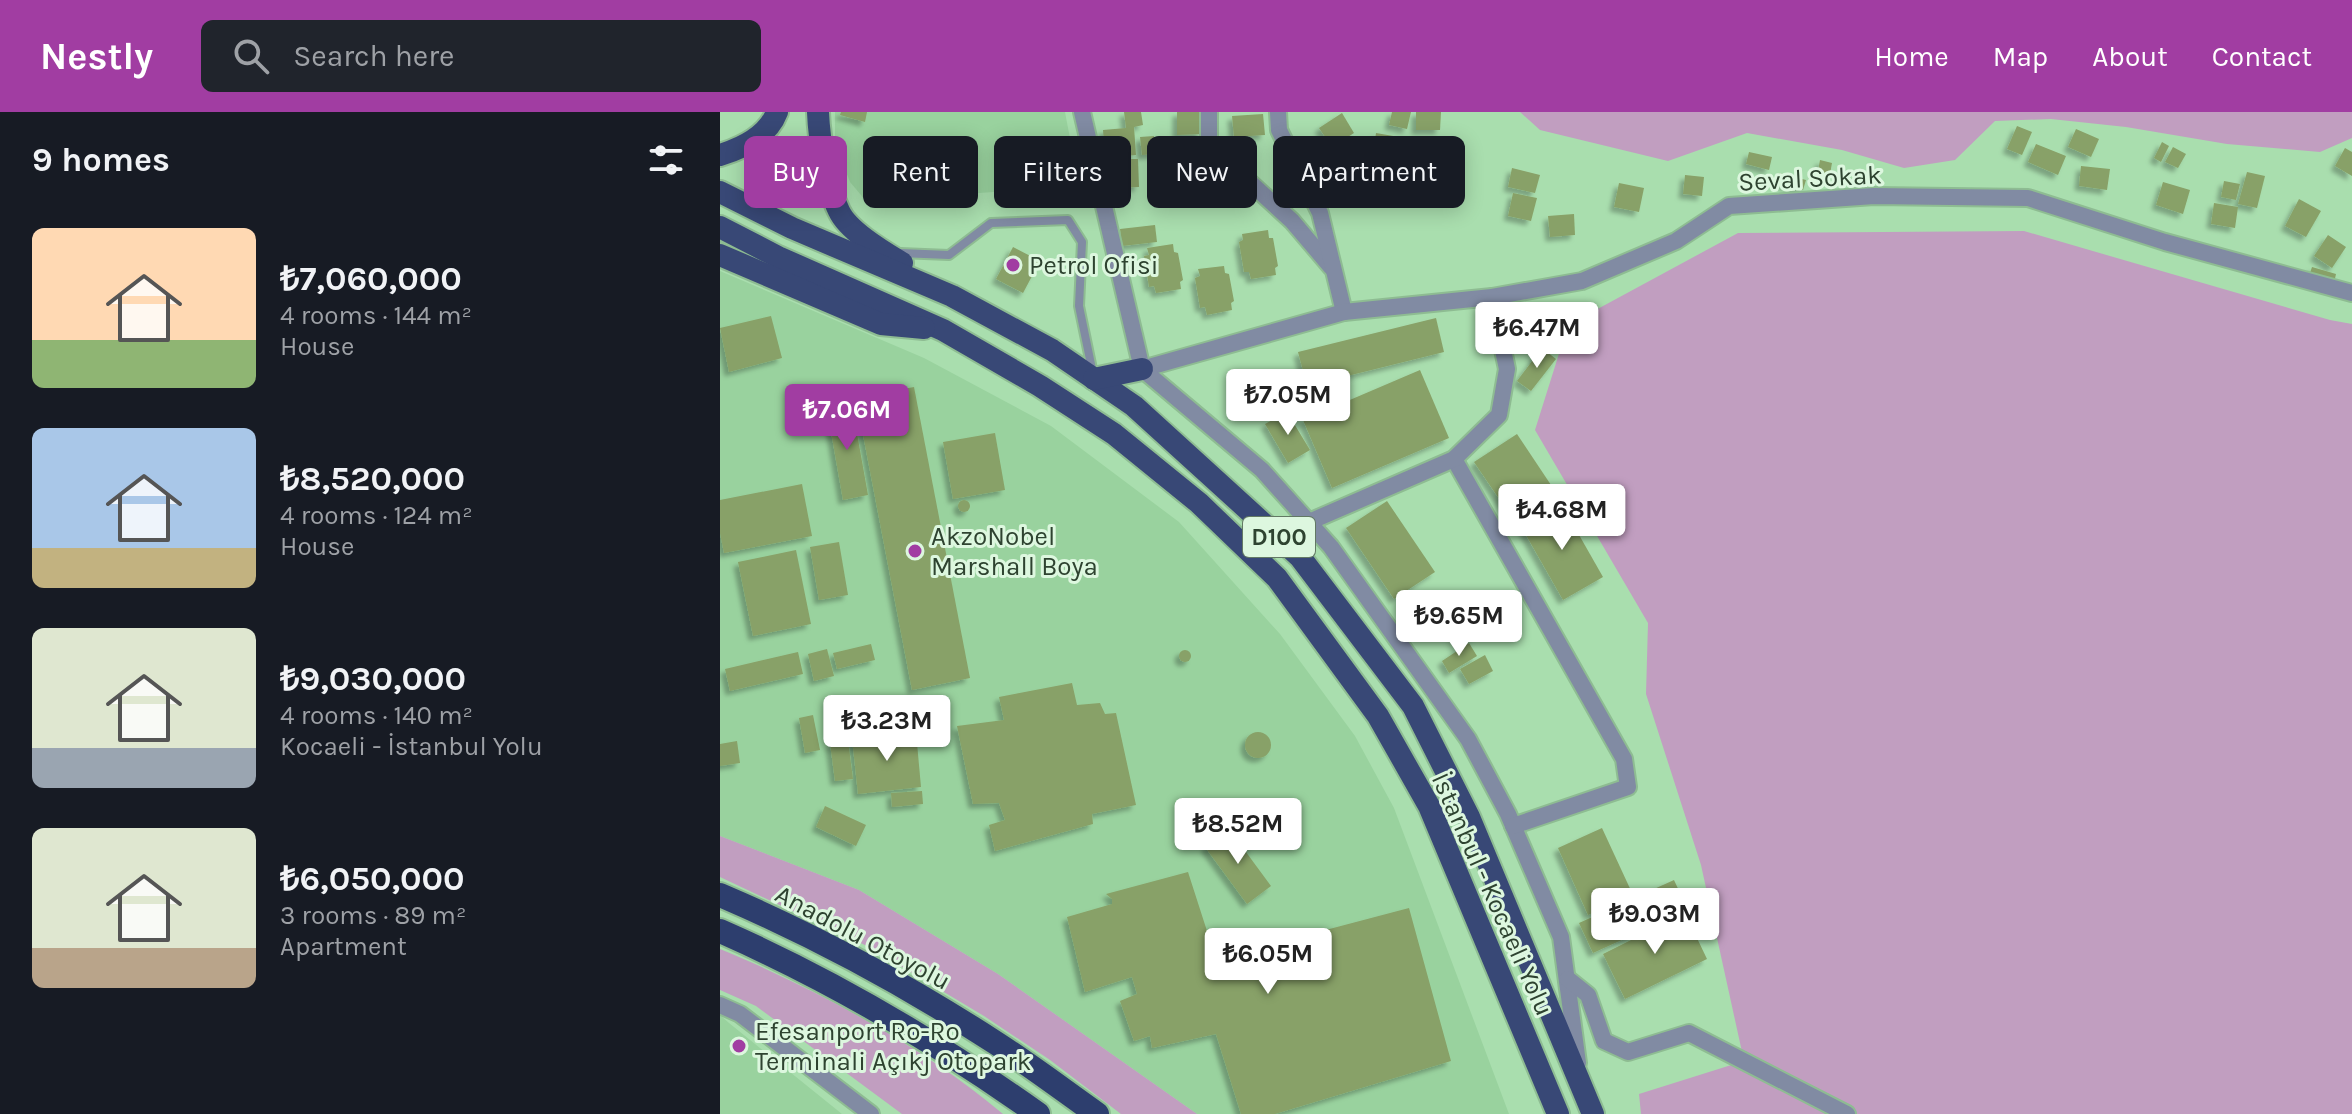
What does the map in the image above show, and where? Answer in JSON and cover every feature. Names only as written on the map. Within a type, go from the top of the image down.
[{"type":"highway","points":[[720,155],[742,148],[764,132],[777,112]]},
{"type":"highway","points":[[818,112],[819,140],[839,213],[884,252],[941,282],[981,312]]},
{"type":"highway","name":"D100","points":[[720,192],[792,228],[952,296],[1052,350],[1134,406],[1300,557],[1413,706],[1469,817],[1593,1114]]},
{"type":"highway","name":"İstanbul - Kocaeli Yolu","points":[[720,227],[778,257],[943,330],[1040,386],[1114,434],[1199,503],[1277,578],[1378,716],[1429,806],[1558,1114]]},
{"type":"highway","points":[[720,255],[881,324],[943,330]]},
{"type":"highway","points":[[1094,379],[1142,369]]},
{"type":"highway","name":"Anadolu Otoyolu","points":[[720,895],[782,921],[890,979],[997,1043],[1097,1114]]},
{"type":"highway","points":[[720,931],[767,952],[882,1013],[979,1072],[1038,1114]]},
{"type":"street","points":[[1082,112],[1142,369],[1262,470],[1309,522],[1331,547],[1468,739],[1513,826],[1561,937],[1580,1082]]},
{"type":"street","points":[[1209,112],[1209,145],[1292,221],[1334,270]]},
{"type":"street","points":[[1278,112],[1279,130],[1320,213],[1344,312]]},
{"type":"street","name":"Seval Sokak","points":[[1142,369],[1344,312],[1492,297],[1582,281],[1676,241],[1729,206],[1874,196],[2028,198],[2165,242],[2352,293]]},
{"type":"street","points":[[1309,522],[1454,459],[1499,415],[1507,369],[1492,297]]},
{"type":"street","points":[[1454,459],[1624,759],[1628,787],[1513,826]]},
{"type":"street","points":[[1568,979],[1588,995],[1604,1041],[1628,1052],[1689,1033],[1847,1114]]},
{"type":"street","points":[[720,1005],[740,1014],[871,1114]]},
{"type":"lane","points":[[884,252],[949,255],[991,223],[1068,220],[1082,242],[1079,306],[1094,379]]},
{"type":"shaded area","points":[[835,112],[1065,112],[1070,136],[994,136],[994,192],[978,193],[978,136],[863,136],[863,197],[847,174],[847,136],[835,136]]},
{"type":"shaded area","points":[[1520,112],[2352,112],[2352,138],[2320,152],[2227,144],[2126,127],[2051,119],[1995,121],[1955,160],[1904,168],[1842,150],[1747,133],[1668,161],[1540,130]]},
{"type":"shaded area","points":[[2024,231],[2352,324],[2352,1114],[1641,1114],[1639,1094],[1744,1061],[1701,865],[1646,694],[1648,623],[1535,430],[1568,325],[1738,233]]},
{"type":"shaded area","points":[[720,271],[924,358],[1051,426],[1179,522],[1280,634],[1355,736],[1394,808],[1509,1114],[1197,1114],[998,974],[859,890],[720,836]]},
{"type":"shaded area","points":[[720,836],[859,890],[998,974],[1197,1114],[1121,1114],[1050,1060],[984,1016],[867,946],[720,877]]},
{"type":"shaded area","points":[[720,949],[868,1021],[939,1066],[1003,1114],[902,1114],[756,1006],[720,990]]},
{"type":"shaded area","name":"Efesanport Ro-Ro Terminali Açıkj Otopark","points":[[720,1015],[729,1023],[842,1114],[720,1114]]},
{"type":"building","points":[[841,112],[867,112],[865,122],[840,115]]},
{"type":"building","points":[[1124,112],[1141,112],[1143,125],[1134,127],[1136,155],[1131,155],[1131,136],[1103,136],[1103,130],[1126,128]]},
{"type":"building","points":[[1177,112],[1201,112],[1202,134],[1177,135]]},
{"type":"building","points":[[1392,112],[1411,112],[1407,129],[1389,125]]},
{"type":"building","points":[[1416,112],[1441,112],[1440,130],[1416,130]]},
{"type":"building","points":[[1342,113],[1354,133],[1349,136],[1324,136],[1319,128]]},
{"type":"building","points":[[1263,114],[1265,135],[1234,136],[1232,116]]},
{"type":"building","points":[[2017,126],[2032,132],[2022,155],[2007,149]]},
{"type":"building","points":[[2076,129],[2099,139],[2091,157],[2068,147]]},
{"type":"building","points":[[1147,136],[1147,155],[1142,155],[1140,137]]},
{"type":"building","points":[[2162,142],[2169,146],[2161,162],[2154,158]]},
{"type":"building","points":[[2036,144],[2066,156],[2058,175],[2028,162]]},
{"type":"building","points":[[2173,147],[2186,154],[2178,168],[2165,162]]},
{"type":"building","points":[[2345,148],[2352,152],[2352,176],[2335,166]]},
{"type":"building","points":[[1749,152],[1772,157],[1769,170],[1746,164]]},
{"type":"building","points":[[1131,159],[1138,159],[1139,187],[1131,187]]},
{"type":"building","points":[[1820,160],[1832,163],[1830,174],[1818,171]]},
{"type":"building","points":[[2081,166],[2110,169],[2107,190],[2079,186]]},
{"type":"building","points":[[1512,168],[1540,175],[1535,193],[1508,187]]},
{"type":"building","points":[[2247,172],[2265,176],[2257,208],[2238,204]]},
{"type":"building","points":[[1779,173],[1806,180],[1803,190],[1776,183]]},
{"type":"building","points":[[1685,175],[1704,177],[1702,196],[1683,194]]},
{"type":"building","points":[[2224,181],[2240,184],[2236,200],[2221,197]]},
{"type":"building","points":[[2163,182],[2190,190],[2183,214],[2156,205]]},
{"type":"building","points":[[1619,183],[1644,188],[1639,212],[1614,207]]},
{"type":"building","points":[[1513,193],[1537,198],[1531,221],[1508,216]]},
{"type":"building","points":[[2299,199],[2321,211],[2306,237],[2285,226]]},
{"type":"building","points":[[2214,203],[2238,207],[2235,228],[2211,224]]},
{"type":"building","points":[[1574,214],[1575,235],[1550,237],[1548,216]]},
{"type":"building","points":[[1155,225],[1157,242],[1122,246],[1120,229]]},
{"type":"building","points":[[1268,230],[1269,238],[1273,238],[1278,266],[1275,268],[1276,275],[1251,279],[1249,272],[1244,272],[1239,242],[1243,240],[1242,234]]},
{"type":"building","points":[[2328,235],[2346,247],[2332,268],[2314,256]]},
{"type":"building","points":[[1173,244],[1174,252],[1178,253],[1183,280],[1180,282],[1181,289],[1156,293],[1154,286],[1149,287],[1144,256],[1149,255],[1147,248]]},
{"type":"building","points":[[1013,247],[1040,261],[1023,293],[996,279]]},
{"type":"building","points":[[1224,266],[1225,273],[1229,274],[1234,301],[1231,303],[1232,310],[1207,315],[1205,307],[1200,308],[1195,278],[1200,276],[1198,269]]},
{"type":"building","points":[[2312,267],[2336,274],[2334,283],[2309,276]]},
{"type":"building","points":[[1550,313],[1556,342],[1523,348],[1517,319]]},
{"type":"building","points":[[771,316],[782,358],[729,372],[720,328]]},
{"type":"building","points":[[1436,318],[1444,352],[1307,386],[1298,352]]},
{"type":"building","points":[[1542,348],[1556,359],[1531,391],[1517,381]]},
{"type":"building","points":[[1420,370],[1449,438],[1332,488],[1303,420]]},
{"type":"building","points":[[914,387],[970,678],[912,690],[856,398]]},
{"type":"building","points":[[852,405],[868,495],[843,500],[827,409]]},
{"type":"building","points":[[1287,412],[1310,450],[1288,463],[1265,424]]},
{"type":"building","points":[[995,433],[1005,490],[953,499],[943,442]]},
{"type":"building","points":[[1517,434],[1559,497],[1517,525],[1474,462]]},
{"type":"building","points":[[802,484],[812,536],[724,553],[720,533],[720,500]]},
{"type":"building","points":[[964,500],[970,506],[964,512],[958,506]]},
{"type":"building","points":[[1387,501],[1435,572],[1394,599],[1346,528]]},
{"type":"building","points":[[1562,505],[1603,577],[1563,600],[1522,528]]},
{"type":"building","points":[[839,542],[848,595],[819,600],[810,547]]},
{"type":"building","points":[[796,550],[811,624],[753,636],[738,562]]},
{"type":"building","points":[[1469,643],[1477,656],[1449,673],[1442,661]]},
{"type":"building","points":[[871,644],[875,660],[837,669],[833,653]]},
{"type":"building","points":[[827,649],[834,676],[814,681],[808,654]]},
{"type":"building","points":[[1185,650],[1191,656],[1185,662],[1179,656]]},
{"type":"building","points":[[798,652],[803,674],[730,691],[725,669]]},
{"type":"building","points":[[1485,655],[1493,671],[1469,684],[1460,669]]},
{"type":"building","points":[[1072,683],[1077,705],[1100,703],[1105,714],[1116,713],[1136,805],[1092,814],[1093,824],[995,851],[989,825],[1005,820],[999,803],[973,804],[957,726],[1004,720],[999,697]]},
{"type":"building","points":[[813,715],[820,750],[805,753],[799,718]]},
{"type":"building","points":[[916,732],[921,787],[858,794],[852,738]]},
{"type":"building","points":[[1258,732],[1267,736],[1271,745],[1267,754],[1258,758],[1249,754],[1245,745],[1249,736]]},
{"type":"building","points":[[848,740],[853,779],[835,781],[830,743]]},
{"type":"building","points":[[737,741],[740,763],[720,766],[720,744]]},
{"type":"building","points":[[922,791],[923,804],[892,807],[891,793]]},
{"type":"building","points":[[825,806],[866,825],[856,846],[816,827]]},
{"type":"building","points":[[1602,828],[1633,895],[1588,915],[1558,848]]},
{"type":"building","points":[[1229,829],[1271,886],[1247,904],[1205,847]]},
{"type":"building","points":[[1188,872],[1216,959],[1409,908],[1451,1061],[1275,1114],[1241,1114],[1216,1034],[1152,1048],[1150,1036],[1134,1041],[1120,1001],[1137,994],[1132,977],[1085,992],[1067,917],[1112,904],[1112,899],[1106,894]]},
{"type":"building","points":[[1674,880],[1688,910],[1593,953],[1579,923]]},
{"type":"building","points":[[1685,913],[1707,959],[1625,999],[1603,954]]},
{"type":"building","points":[[1270,935],[1274,937],[1273,941],[1267,940],[1265,944],[1260,942],[1258,945],[1254,943],[1255,939],[1260,941]]},
{"type":"place","name":"Petrol Ofisi","points":[[1013,265]]},
{"type":"place","name":"AkzoNobel Marshall Boya","points":[[915,551]]},
{"type":"place","name":"Efesanport Ro-Ro Terminali Açıkj Otopark","points":[[739,1046]]}]
